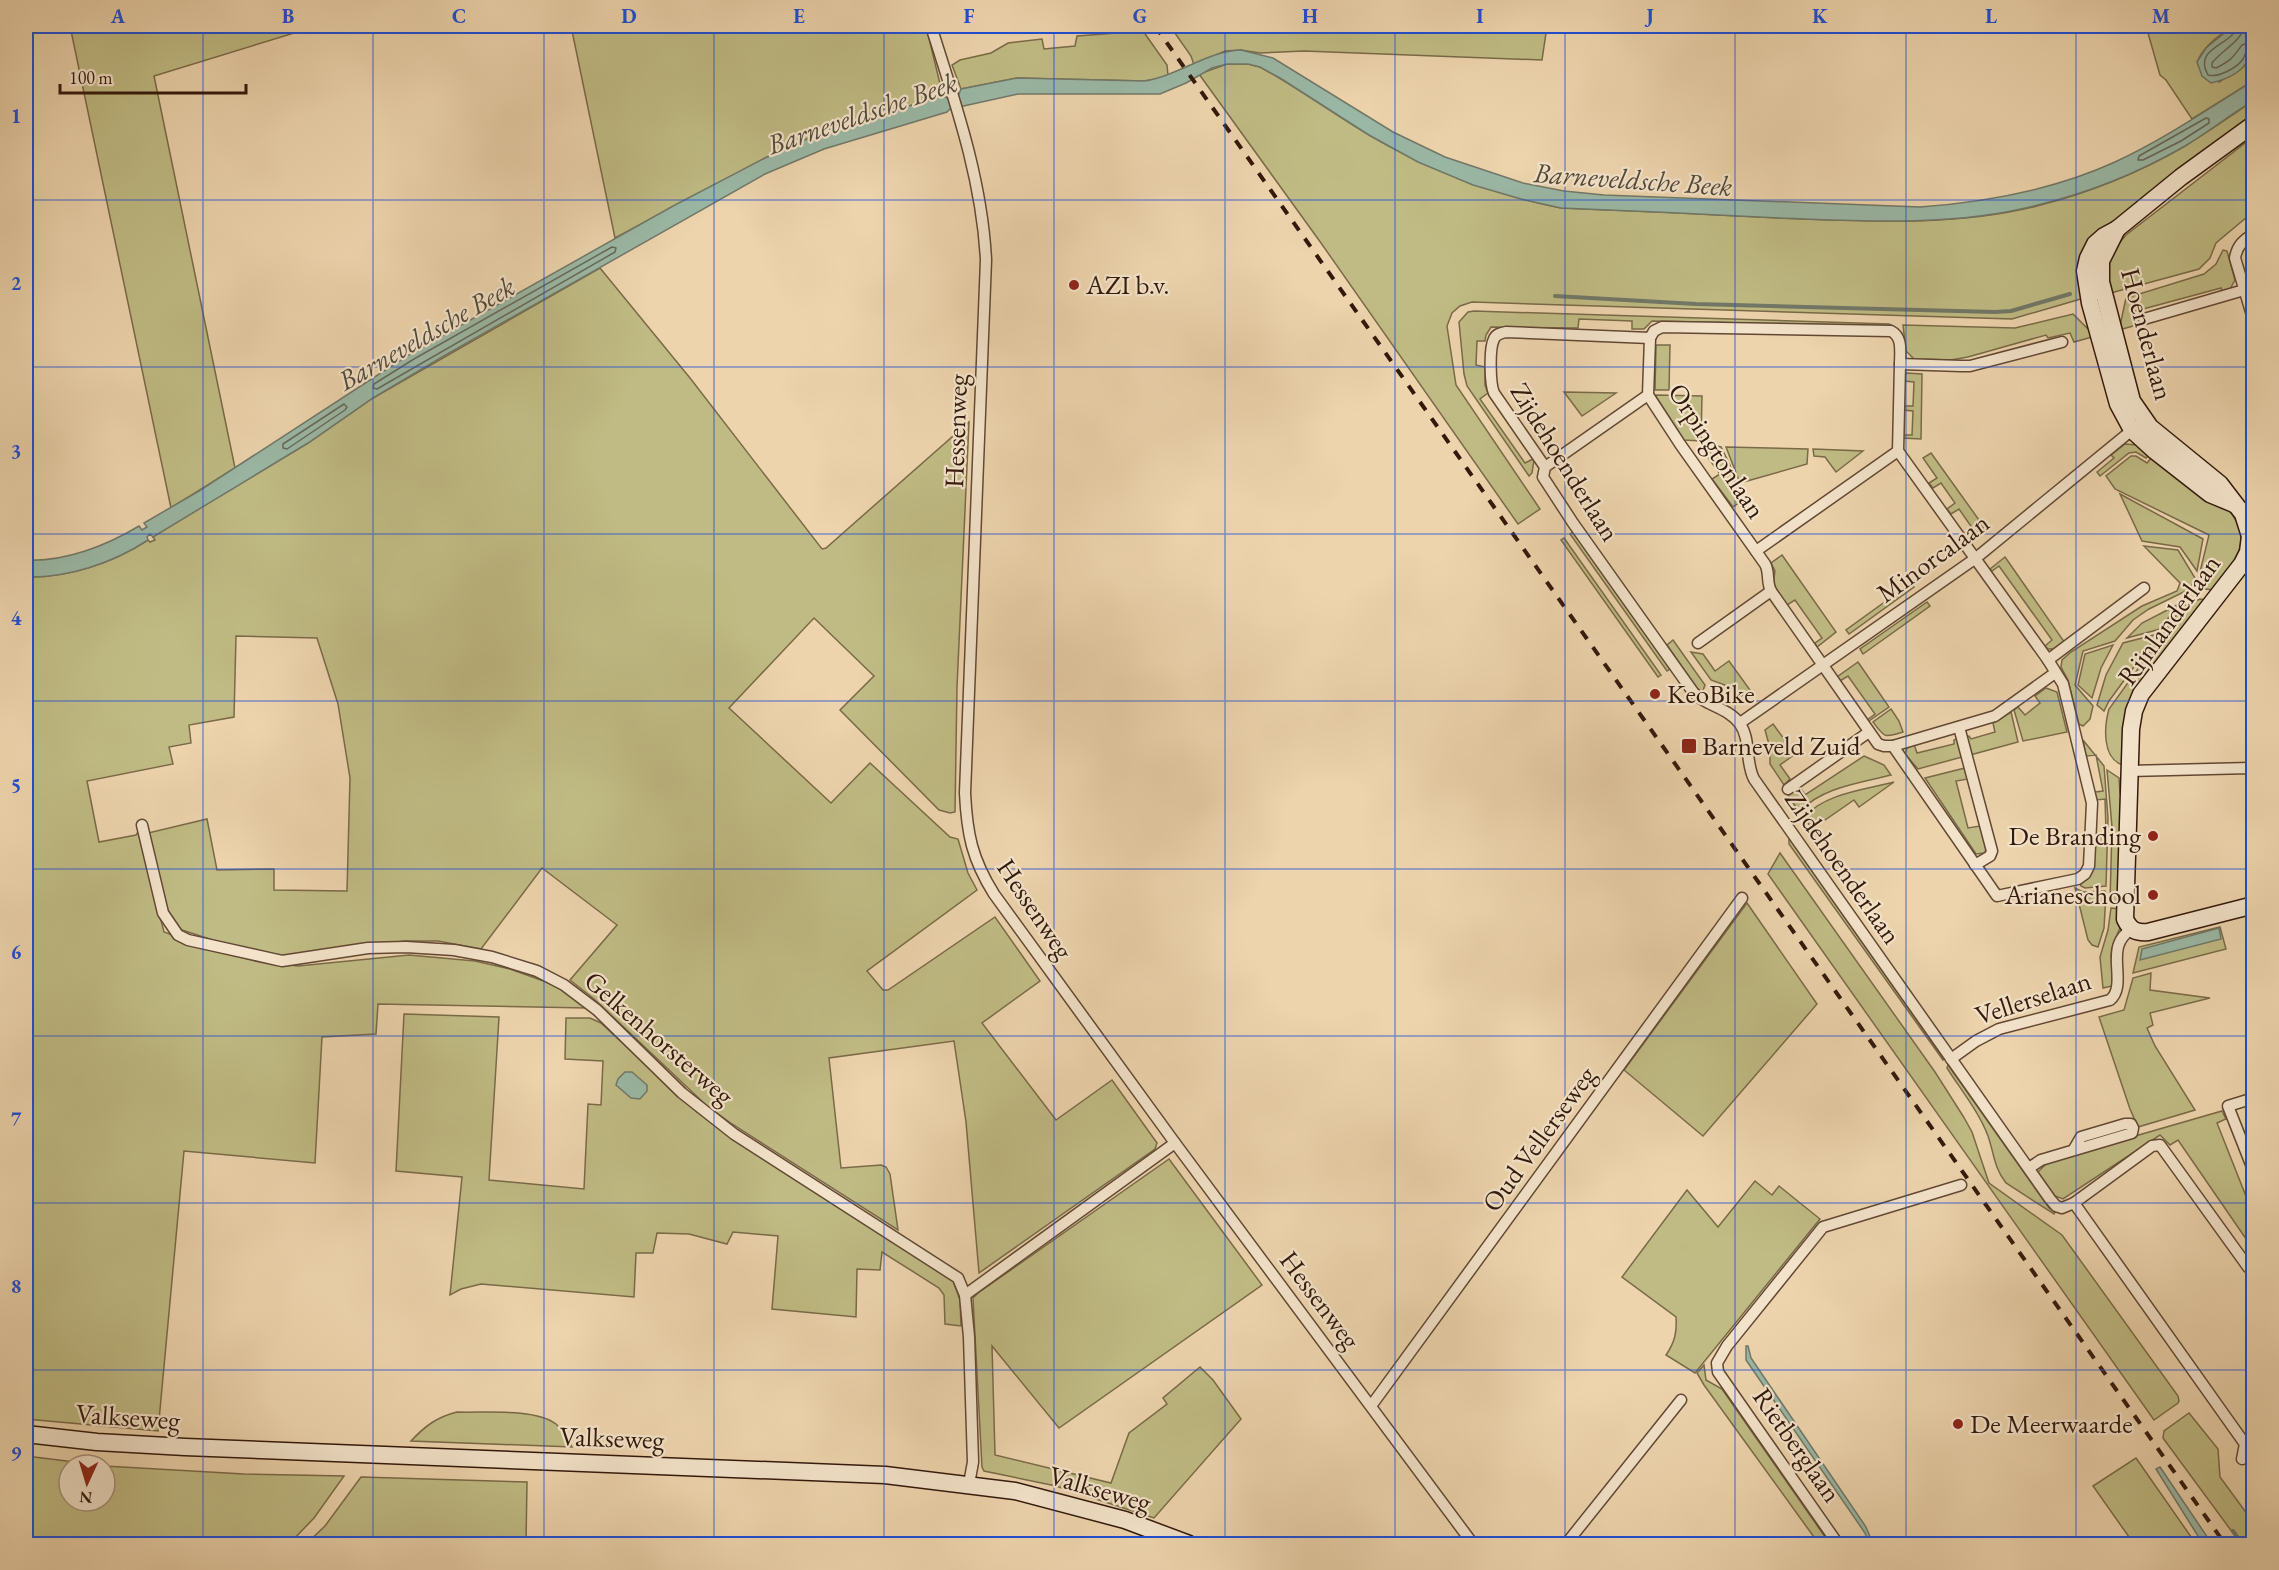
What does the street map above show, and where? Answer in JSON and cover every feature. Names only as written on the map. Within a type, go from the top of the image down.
[{"type":"main road","name":"Hoenderlaan","points":[[2250,526],[2220,484],[2164,440],[2138,425],[2118,404],[2086,285],[2087,265],[2095,244],[2253,124]]},
{"type":"main road","name":"Rijnlanderlaan","points":[[2131,928],[2125,919],[2124,912],[2129,771],[2134,711],[2141,694],[2242,564],[2250,545],[2250,526]]},
{"type":"main road","points":[[2131,928],[2140,933],[2148,932],[2253,905]]},
{"type":"main road","name":"Valkseweg","points":[[26,1434],[97,1442],[184,1447],[885,1475],[969,1484],[1025,1494],[1138,1524],[1189,1545]]},
{"type":"street","name":"Hessenweg","points":[[931,26],[957,108],[981,205],[986,260],[965,793],[969,839],[982,876],[1175,1143],[1473,1545]]},
{"type":"street","points":[[2253,233],[2236,249],[2235,258],[2253,322]]},
{"type":"street","points":[[2144,319],[2244,291]]},
{"type":"street","name":"Zijdehoenderlaan","points":[[1898,451],[1900,340],[1897,334],[1891,331],[1662,327],[1654,331],[1650,338],[1506,332],[1498,334],[1493,340],[1491,381],[1494,393],[1545,467],[1543,477],[1573,523],[1693,692],[1740,723],[1749,753],[1750,771],[1754,779],[2056,1206],[2062,1208],[2074,1203]]},
{"type":"street","name":"Orpingtonlaan","points":[[1650,338],[1648,395],[1756,551],[1768,570],[1767,580],[1771,591],[1869,732]]},
{"type":"street","points":[[1900,364],[1970,366],[2062,342]]},
{"type":"street","points":[[1545,467],[1648,395]]},
{"type":"street","name":"Minorcalaan","points":[[1740,723],[1976,558],[2138,425]]},
{"type":"street","points":[[1893,746],[1997,896],[2078,879],[2085,874],[2089,866],[2092,803],[2063,684],[1976,558],[1898,451]]},
{"type":"street","name":"Orpingtonlaan","points":[[1756,551],[1898,451]]},
{"type":"street","points":[[2048,660],[2144,588]]},
{"type":"street","points":[[1698,643],[1771,591]]},
{"type":"street","points":[[1788,789],[1869,732],[1878,744],[1893,746],[1995,717],[2055,673]]},
{"type":"street","points":[[1959,727],[1992,850],[1990,856],[1976,865]]},
{"type":"street","points":[[2129,771],[2252,767]]},
{"type":"street","name":"Gelkenhorsterweg","points":[[142,825],[163,913],[178,935],[188,940],[282,961],[368,948],[406,947],[454,950],[483,955],[537,971],[564,985],[597,1010],[682,1093],[734,1134],[958,1278],[965,1295]]},
{"type":"street","name":"Oud Vellerseweg","points":[[1371,1406],[1742,898]]},
{"type":"street","name":"Vellerselaan","points":[[1951,1059],[1976,1041],[1999,1029],[2110,1000],[2114,997],[2116,986],[2119,943],[2131,928]]},
{"type":"street","points":[[2253,1098],[2228,1106],[2253,1172]]},
{"type":"street","points":[[2029,1168],[2041,1160],[2132,1133],[2133,1128],[2131,1124],[2125,1124],[2081,1137],[2074,1149]]},
{"type":"street","points":[[969,1484],[973,1462],[965,1295],[1175,1143]]},
{"type":"street","points":[[2242,1458],[2245,1444],[2074,1203],[2152,1146],[2160,1145],[2253,1271]]},
{"type":"street","name":"Rietberglaan","points":[[1838,1545],[1718,1372],[1717,1363],[1726,1346],[1823,1227],[1961,1185]]},
{"type":"street","points":[[1566,1545],[1682,1400]]},
{"type":"shaded area","points":[[70,26],[317,26],[154,76],[235,468],[171,508]]},
{"type":"shaded area","points":[[571,26],[926,26],[943,96],[827,130],[765,158],[615,238]]},
{"type":"shaded area","points":[[1170,26],[1547,26],[1542,60],[1304,51],[1260,53],[1241,50],[1225,51],[1194,65],[1191,56]]},
{"type":"shaded area","points":[[2146,26],[2235,26],[2213,41],[2197,62],[2219,82],[2246,65],[2253,46],[2253,81],[2192,119],[2166,80],[2160,75]]},
{"type":"shaded area","points":[[1143,31],[1167,65],[1168,75],[1144,81],[1017,78],[961,89],[952,65],[960,60],[991,53],[1008,43],[1042,39],[1044,49],[1075,46],[1077,36]]},
{"type":"shaded area","points":[[1227,64],[1248,64],[1260,67],[1369,135],[1438,170],[1510,196],[1561,208],[1779,218],[1909,221],[2006,213],[2056,201],[2132,173],[2185,146],[2253,101],[2254,113],[2132,207],[2084,298],[2012,319],[1472,302],[1460,306],[1452,313],[1447,326],[1456,385],[1540,509],[1518,524],[1199,74]]},
{"type":"shaded area","points":[[2253,137],[2253,212],[2216,243],[2210,258],[2199,269],[2107,294],[2109,262],[2126,235]]},
{"type":"shaded area","points":[[2223,250],[2227,251],[2235,280],[2230,289],[2222,292],[2221,288],[2132,312],[2137,325],[2119,330],[2126,298],[2204,274],[2216,264]]},
{"type":"shaded area","points":[[600,268],[690,378],[822,549],[826,548],[969,422],[957,687],[955,812],[939,810],[840,710],[874,676],[814,618],[729,708],[831,803],[870,763],[950,837],[958,839],[968,873],[977,890],[867,971],[883,990],[888,990],[995,917],[1040,981],[982,1023],[1056,1120],[1112,1080],[1157,1143],[1155,1149],[979,1273],[966,1122],[954,1041],[829,1058],[841,1168],[881,1165],[886,1167],[890,1174],[898,1230],[706,1105],[594,999],[570,980],[617,925],[542,868],[481,949],[438,941],[405,941],[287,956],[231,946],[182,930],[174,925],[169,915],[148,833],[207,819],[217,870],[274,869],[274,890],[347,891],[350,778],[338,704],[317,638],[236,636],[234,717],[189,725],[191,743],[169,747],[173,764],[87,781],[99,842],[136,835],[138,832],[164,932],[220,952],[256,961],[298,966],[409,955],[475,961],[510,969],[563,988],[586,1008],[378,1004],[376,1034],[322,1037],[315,1163],[184,1151],[158,1431],[26,1419],[26,577],[58,575],[89,568],[120,556],[148,540],[150,542],[155,540],[153,537],[165,529],[308,443],[373,398]]},
{"type":"shaded area","points":[[1468,312],[1889,324],[1893,326],[1652,321],[1644,329],[1632,329],[1632,321],[1579,319],[1578,328],[1491,327],[1485,341],[1477,341],[1476,365],[1485,367],[1485,385],[1488,393],[1480,399],[1525,463],[1534,460],[1532,473],[1529,476],[1467,386],[1459,322]]},
{"type":"shaded area","points":[[2073,314],[2089,330],[2092,337],[2074,342],[2070,333],[2048,338],[2046,335],[1951,360],[1914,359],[1906,351],[1903,325],[2015,328]]},
{"type":"shaded area","points":[[1656,345],[1670,345],[1669,390],[1655,390]]},
{"type":"shaded area","points":[[1906,373],[1922,374],[1921,439],[1902,438],[1902,435],[1912,435],[1913,411],[1903,410],[1903,406],[1913,406],[1914,382],[1904,381]]},
{"type":"shaded area","points":[[1564,392],[1616,393],[1582,416]]},
{"type":"shaded area","points":[[1655,395],[1702,396],[1701,441],[1684,440]]},
{"type":"shaded area","points":[[2125,444],[2137,445],[2149,455],[2146,458],[2136,452],[2129,453],[2100,476],[2097,472],[2114,458],[2111,455]]},
{"type":"shaded area","points":[[1717,446],[1721,447],[1730,465],[1740,502],[1733,507],[1712,479],[1720,474],[1706,455]]},
{"type":"shaded area","points":[[1726,447],[1808,449],[1807,464],[1740,483]]},
{"type":"shaded area","points":[[1813,449],[1863,451],[1836,472],[1825,457],[1814,456]]},
{"type":"shaded area","points":[[1931,453],[1984,527],[1969,539],[1965,535],[1973,529],[1959,509],[1951,514],[1947,509],[1955,503],[1941,483],[1933,488],[1929,483],[1937,478],[1923,458]]},
{"type":"shaded area","points":[[2131,456],[2136,456],[2147,463],[2152,457],[2224,505],[2234,517],[2241,538],[2240,549],[2236,559],[2214,590],[2196,588],[2209,535],[2115,489],[2106,476]]},
{"type":"shaded area","points":[[2120,494],[2203,539],[2197,571],[2180,547],[2142,541]]},
{"type":"shaded area","points":[[1573,532],[1670,669],[1667,671],[1570,534]]},
{"type":"shaded area","points":[[1564,538],[1661,675],[1658,677],[1561,540]]},
{"type":"shaded area","points":[[2144,546],[2178,550],[2195,578],[2190,589],[2149,609],[2133,620],[2115,641],[2083,651],[2075,685],[2093,706],[2090,719],[2083,726],[2079,724],[2068,680],[2061,667],[2062,660],[2142,606],[2177,591],[2180,583]]},
{"type":"shaded area","points":[[1782,555],[1836,632],[1817,647],[1815,643],[1822,638],[1795,600],[1787,605],[1773,585],[1775,571],[1771,563]]},
{"type":"shaded area","points":[[2005,557],[2065,643],[2057,649],[2048,649],[2045,646],[2052,640],[1999,566],[1992,571],[1990,569]]},
{"type":"shaded area","points":[[1911,583],[1914,587],[1849,634],[1846,630]]},
{"type":"shaded area","points":[[2200,599],[2206,600],[2139,687],[2123,765],[2116,762],[2106,742],[2109,709],[2183,606]]},
{"type":"shaded area","points":[[1927,602],[1930,606],[1863,654],[1860,649]]},
{"type":"shaded area","points":[[2179,604],[2160,629],[2127,638],[2142,623]]},
{"type":"shaded area","points":[[2158,634],[2104,711],[2097,705],[2106,675],[2123,643]]},
{"type":"shaded area","points":[[1673,640],[1705,685],[1702,693],[1667,645]]},
{"type":"shaded area","points":[[2113,645],[2101,668],[2092,698],[2078,685],[2085,654]]},
{"type":"shaded area","points":[[1691,652],[1703,654],[1715,671],[1729,661],[1750,690],[1741,696],[1730,687],[1711,680]]},
{"type":"shaded area","points":[[1858,662],[1889,707],[1869,721],[1867,720],[1875,714],[1848,676],[1840,681],[1837,677]]},
{"type":"shaded area","points":[[2046,688],[2057,692],[2067,732],[2023,741],[2014,710],[2018,707],[2025,715],[2040,703],[2035,696]]},
{"type":"shaded area","points":[[1891,709],[1903,732],[1888,736],[1880,731],[1873,722]]},
{"type":"shaded area","points":[[2011,712],[2018,742],[1970,755],[1964,737],[1969,736],[1971,739],[1995,732],[1993,723]]},
{"type":"shaded area","points":[[1773,724],[1795,754],[1780,765],[1790,779],[1784,785],[1770,764],[1770,748],[1765,730]]},
{"type":"shaded area","points":[[1957,739],[1962,757],[1918,769],[1905,754],[1907,748],[1914,744],[1917,753],[1954,744],[1954,740]]},
{"type":"shaded area","points":[[2083,740],[2095,755],[2086,756]]},
{"type":"shaded area","points":[[1864,756],[1884,765],[1891,775],[1830,791],[1799,812],[1788,795],[1800,787],[1805,795]]},
{"type":"shaded area","points":[[2096,756],[2104,766],[2108,818],[2106,886],[2085,888],[2080,883],[2091,873],[2096,834],[2106,833],[2105,799],[2096,800],[2095,792],[2103,791]]},
{"type":"shaded area","points":[[1965,768],[1968,779],[1956,781],[1968,828],[1980,826],[1986,848],[1985,853],[1976,854],[1925,778]]},
{"type":"shaded area","points":[[2107,770],[2119,778],[2120,793],[2122,793],[2119,904],[2110,902],[2112,827]]},
{"type":"shaded area","points":[[1894,782],[1859,807],[1854,800],[1812,829],[1804,817],[1834,797]]},
{"type":"shaded area","points":[[1789,838],[1944,1059],[1943,1060],[1789,844]]},
{"type":"shaded area","points":[[1780,853],[1935,1072],[1963,1116],[1972,1132],[1989,1183],[2062,1235],[2178,1396],[2178,1403],[2154,1420],[1768,874]]},
{"type":"shaded area","points":[[2075,888],[2083,892],[2105,891],[2106,893],[2104,928],[2098,947],[2092,945],[2088,940]]},
{"type":"shaded area","points":[[1747,903],[1817,1004],[1703,1136],[1624,1070]]},
{"type":"shaded area","points":[[2111,908],[2119,909],[2120,928],[2113,944],[2112,986],[2103,988],[2100,957],[2108,930]]},
{"type":"shaded area","points":[[2220,927],[2226,949],[2133,973],[2139,947]]},
{"type":"shaded area","points":[[2151,973],[2150,990],[2210,998],[2150,1013],[2153,1025],[2147,1028],[2155,1046],[2195,1110],[2138,1127],[2099,1017],[2124,1010],[2133,978]]},
{"type":"shaded area","points":[[404,1014],[499,1017],[489,1180],[584,1189],[588,1104],[601,1105],[603,1061],[565,1059],[566,1018],[590,1018],[601,1023],[697,1112],[716,1126],[952,1278],[960,1300],[961,1326],[945,1324],[944,1295],[939,1288],[882,1252],[880,1270],[857,1269],[856,1317],[772,1309],[778,1236],[733,1232],[727,1244],[689,1234],[657,1233],[653,1253],[636,1253],[634,1297],[481,1284],[461,1289],[450,1295],[462,1177],[396,1171]]},
{"type":"shaded area","points":[[1948,1065],[2049,1208],[2055,1212],[2054,1214],[2006,1183],[1997,1166],[1984,1127],[1947,1068]]},
{"type":"shaded area","points":[[2222,1111],[2226,1119],[2217,1123],[2253,1214],[2253,1249],[2178,1140],[2170,1145],[2160,1135],[2063,1199],[2055,1196],[2038,1172],[2046,1164],[2066,1156]]},
{"type":"shaded area","points":[[1169,1159],[1262,1285],[1059,1428],[992,1346],[995,1455],[1111,1483],[1129,1433],[1167,1404],[1163,1398],[1200,1367],[1213,1380],[1241,1419],[1154,1518],[1056,1486],[984,1471],[973,1298]]},
{"type":"shaded area","points":[[1755,1181],[1772,1195],[1779,1186],[1820,1219],[1695,1373],[1666,1355],[1675,1337],[1676,1317],[1622,1277],[1687,1190],[1718,1227]]},
{"type":"shaded area","points":[[1704,1365],[1706,1380],[1722,1389],[1830,1544],[1819,1544],[1704,1385],[1697,1373]]},
{"type":"shaded area","points":[[457,1412],[522,1413],[547,1419],[558,1426],[572,1447],[411,1441],[432,1423]]},
{"type":"shaded area","points":[[2189,1413],[2218,1449],[2220,1477],[2253,1522],[2253,1544],[2241,1544],[2163,1438],[2164,1431]]},
{"type":"shaded area","points":[[26,1456],[57,1460],[57,1513],[117,1513],[117,1467],[244,1474],[344,1476],[314,1518],[289,1544],[26,1544]]},
{"type":"shaded area","points":[[2136,1458],[2196,1544],[2134,1544],[2093,1486]]},
{"type":"shaded area","points":[[361,1477],[527,1482],[526,1544],[306,1544],[325,1526]]},
{"type":"water","points":[[2233,26],[2253,26],[2252,48],[2246,64],[2223,80],[2211,83],[2202,76],[2197,62],[2206,48]]},
{"type":"water","points":[[1241,50],[1273,58],[1393,132],[1445,157],[1523,183],[1564,191],[1604,195],[1920,207],[1970,202],[2020,193],[2092,172],[2168,134],[2253,81],[2253,101],[2168,156],[2113,181],[2076,194],[2038,205],[1974,217],[1877,221],[1561,208],[1521,199],[1473,185],[1418,162],[1369,135],[1280,78],[1260,67],[1248,64],[1227,64],[1212,68],[1160,94],[1018,94],[950,109],[947,112],[824,149],[765,174],[442,357],[373,398],[308,443],[153,537],[150,534],[147,537],[148,540],[120,556],[74,572],[26,577],[26,560],[70,555],[99,546],[139,526],[142,530],[147,527],[144,523],[199,491],[410,354],[673,206],[765,158],[827,130],[943,96],[947,98],[959,94],[961,89],[1017,78],[1144,81],[1169,74],[1228,51]]},
{"type":"water","points":[[2219,928],[2221,939],[2140,960],[2142,949]]},
{"type":"water","points":[[625,1072],[632,1072],[647,1085],[647,1091],[640,1099],[631,1098],[616,1085]]},
{"type":"water","points":[[1746,1346],[1748,1346],[1751,1358],[1866,1527],[1873,1544],[1869,1544],[1865,1533],[1746,1360]]},
{"type":"water","points":[[2160,1467],[2212,1544],[2203,1544],[2156,1469]]},
{"type":"waterway","points":[[1555,296],[1696,304],[1995,312],[2011,311],[2070,294]]},
{"type":"waterway","points":[[2233,1531],[2242,1544]]},
{"type":"railway","points":[[1155,26],[2225,1544]]},
{"type":"place","name":"AZI b.v.","points":[[1074,285]]},
{"type":"place","name":"KeoBike","points":[[1655,694]]},
{"type":"place","name":"Barneveld Zuid","points":[[1689,746]]},
{"type":"place","name":"De Branding","points":[[2153,836]]},
{"type":"place","name":"Arianeschool","points":[[2153,895]]},
{"type":"place","name":"De Meerwaarde","points":[[1958,1424]]},
{"type":"water label","name":"Barneveldsche Beek","points":[[862,113]]},
{"type":"water label","name":"Barneveldsche Beek","points":[[1633,179]]},
{"type":"water label","name":"Barneveldsche Beek","points":[[426,333]]}]
